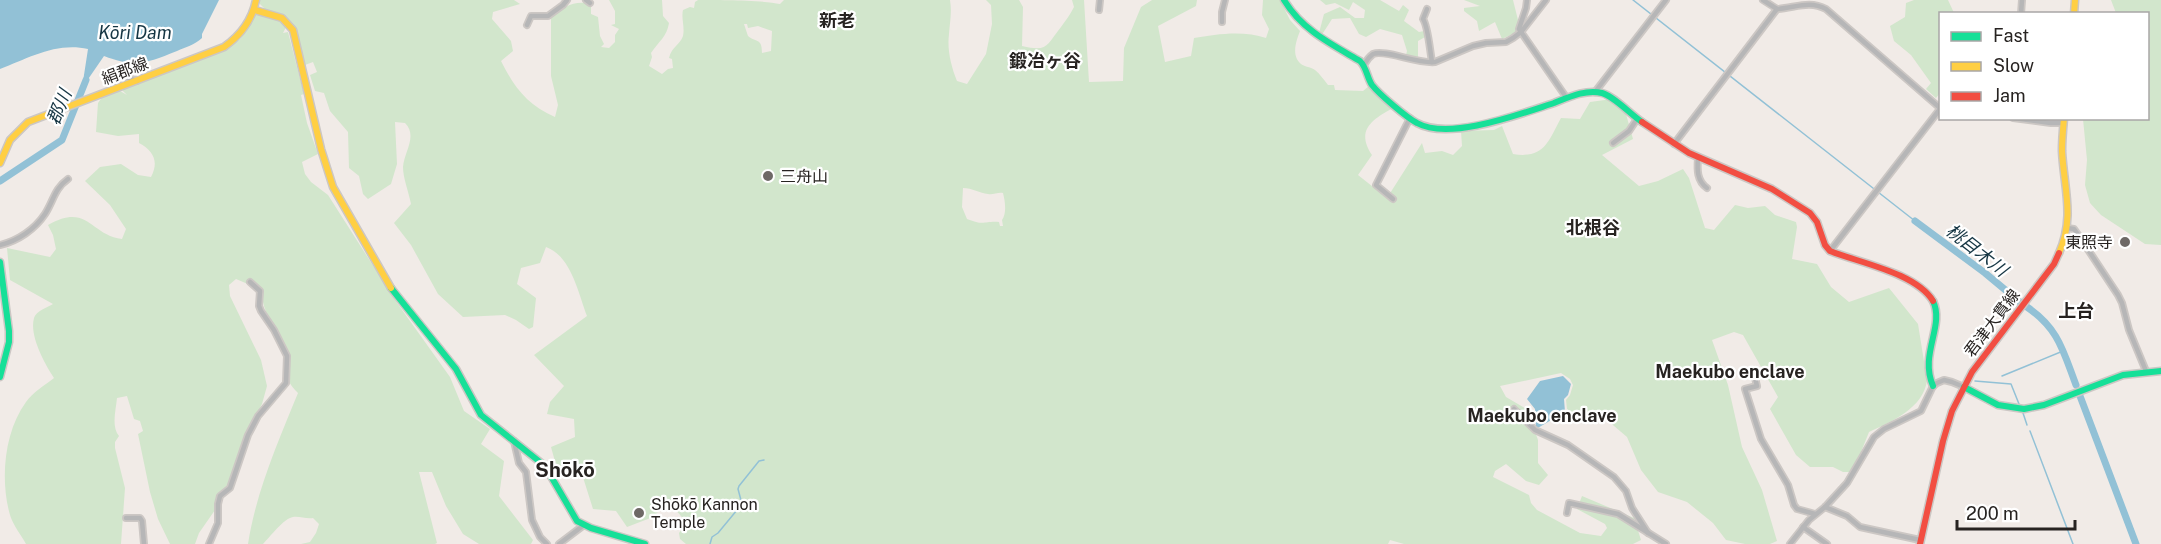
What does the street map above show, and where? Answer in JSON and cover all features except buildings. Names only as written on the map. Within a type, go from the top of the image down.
[{"type":"street","name":"絹郡線","points":[[0,163],[9,140],[18,129],[40,116],[224,48],[244,31],[255,10],[256,0]]},
{"type":"street","points":[[526,25],[531,16],[548,16],[567,0]]},
{"type":"street","points":[[1099,10],[1100,0]]},
{"type":"street","points":[[1222,22],[1225,0]]},
{"type":"street","points":[[1284,0],[1294,16],[1312,34],[1364,65],[1371,84],[1424,128],[1440,131],[1509,118],[1585,92],[1595,92],[1610,97],[1637,119],[1698,158],[1742,174],[1772,189],[1810,213],[1817,222],[1825,245],[1830,251],[1905,278],[1925,289],[1931,296],[1936,305],[1937,316],[1926,365],[1933,386]]},
{"type":"street","points":[[1527,0],[1519,29],[1566,98]]},
{"type":"street","points":[[1364,65],[1370,57],[1379,53],[1409,61],[1431,62],[1473,46],[1506,42],[1521,32],[1546,0]]},
{"type":"street","points":[[1595,92],[1666,0]]},
{"type":"street","points":[[1763,0],[1777,9]]},
{"type":"street","points":[[1674,144],[1777,9],[1803,4],[1818,5],[1826,9],[1939,106]]},
{"type":"street","points":[[1427,9],[1423,19],[1428,27],[1427,38],[1431,62]]},
{"type":"street","points":[[255,10],[286,19],[293,30],[321,149],[333,186],[392,290],[456,369],[481,415],[545,466],[577,521],[645,544]]},
{"type":"street","points":[[109,70],[137,81]]},
{"type":"street","points":[[1830,251],[1939,111]]},
{"type":"street","points":[[1394,199],[1376,185],[1410,118]]},
{"type":"street","points":[[1613,143],[1629,132],[1637,119]]},
{"type":"street","points":[[2028,120],[2051,123],[2064,121]]},
{"type":"street","name":"君津大貫線","points":[[1920,542],[1942,441],[1952,411],[1972,372],[2054,264],[2060,252],[2067,228],[2068,209],[2062,150],[2064,121]]},
{"type":"street","points":[[1698,158],[1697,172],[1702,184],[1707,188]]},
{"type":"street","points":[[0,245],[19,239],[43,217],[60,185],[68,180]]},
{"type":"street","points":[[2067,228],[2074,229],[2118,295],[2128,330],[2146,371]]},
{"type":"street","points":[[0,262],[9,331],[9,342],[0,377]]},
{"type":"street","points":[[209,544],[218,524],[220,496],[230,488],[248,435],[262,409],[286,382],[287,356],[261,311],[260,291],[250,282]]},
{"type":"street","points":[[1790,544],[1803,527],[1846,483],[1874,437],[1884,429],[1921,411],[1933,386],[1944,380],[1964,387],[1992,403],[2013,409],[2024,409],[2046,404],[2117,377],[2146,371],[2161,371]]},
{"type":"street","points":[[1755,378],[1757,386],[1745,388],[1761,439],[1788,485],[1794,505],[1797,509],[1815,514]]},
{"type":"street","points":[[1514,409],[1535,430],[1569,445],[1614,477],[1626,491],[1632,508],[1648,533]]},
{"type":"street","points":[[513,441],[519,463],[526,472],[532,520],[540,537],[547,544]]},
{"type":"street","points":[[1567,513],[1569,503],[1618,514],[1666,544]]},
{"type":"street","points":[[1825,507],[1847,516],[1860,527],[1920,542]]},
{"type":"street","points":[[126,518],[140,518],[144,544]]},
{"type":"street","points":[[559,544],[584,525]]},
{"type":"street","points":[[1803,527],[1827,544]]},
{"type":"green space","points":[[256,0],[514,0],[520,4],[493,12],[492,19],[511,41],[513,51],[501,61],[522,94],[537,107],[555,117],[558,105],[551,76],[551,17],[565,7],[574,4],[591,4],[591,14],[598,17],[600,36],[604,44],[601,47],[609,48],[615,42],[615,35],[619,29],[611,25],[615,24],[615,11],[609,0],[662,0],[663,16],[669,23],[664,36],[651,53],[649,66],[662,74],[673,68],[672,59],[669,58],[683,36],[683,10],[694,8],[698,0],[780,4],[784,0],[950,0],[950,58],[957,81],[967,84],[986,54],[992,24],[991,5],[986,0],[1019,0],[1023,7],[1022,46],[1042,48],[1049,43],[1074,7],[1072,0],[1084,0],[1089,82],[1123,81],[1124,48],[1141,7],[1152,0],[1197,0],[1196,6],[1158,26],[1165,62],[1191,56],[1194,38],[1239,33],[1266,38],[1269,29],[1262,15],[1263,0],[1280,0],[1290,20],[1300,31],[1295,53],[1301,64],[1315,70],[1328,85],[1334,85],[1335,90],[1363,91],[1369,86],[1393,108],[1379,116],[1369,126],[1365,139],[1372,155],[1358,175],[1387,198],[1422,143],[1425,153],[1442,151],[1453,155],[1462,146],[1461,131],[1494,130],[1502,126],[1513,154],[1532,154],[1544,147],[1561,118],[1580,119],[1590,102],[1612,99],[1626,114],[1633,139],[1602,155],[1639,186],[1658,181],[1683,169],[1689,178],[1705,228],[1714,230],[1735,205],[1748,208],[1765,206],[1775,215],[1796,222],[1792,259],[1817,264],[1831,287],[1849,302],[1889,288],[1918,324],[1927,380],[1925,390],[1920,399],[1905,413],[1869,432],[1853,472],[1843,472],[1833,467],[1810,467],[1796,455],[1770,409],[1778,397],[1743,335],[1734,332],[1712,340],[1728,385],[1742,447],[1762,490],[1777,541],[1770,544],[1745,544],[1726,540],[1713,523],[1687,502],[1658,492],[1641,470],[1627,437],[1600,414],[1575,417],[1567,409],[1566,400],[1573,385],[1570,379],[1561,373],[1500,386],[1506,397],[1533,413],[1533,426],[1538,440],[1538,463],[1548,475],[1539,485],[1526,481],[1506,464],[1495,471],[1493,477],[1529,495],[1531,503],[1537,510],[1580,533],[1601,536],[1607,528],[1605,524],[1577,509],[1582,496],[1634,518],[1641,540],[1633,544],[1404,544],[1390,540],[1388,544],[686,544],[680,539],[679,533],[687,523],[674,508],[661,509],[653,517],[627,527],[616,511],[593,509],[581,471],[556,465],[551,447],[575,437],[574,419],[547,414],[550,402],[564,386],[534,355],[587,316],[577,286],[562,258],[546,247],[540,263],[521,268],[517,284],[536,298],[533,327],[529,329],[505,315],[463,317],[438,294],[411,245],[394,223],[411,204],[403,167],[410,139],[409,128],[405,123],[395,122],[397,164],[391,184],[368,199],[363,194],[359,176],[349,168],[348,132],[330,111],[324,93],[315,91],[310,75],[317,72],[313,62],[305,65],[297,35],[285,16],[267,11]],"holes":[[[744,24],[747,24],[748,28],[758,26],[772,31],[771,51],[762,53],[760,43],[748,36]],[[963,188],[988,194],[1003,193],[1005,207],[1003,226],[1000,226],[999,222],[981,223],[967,219],[962,207]]]},
{"type":"green space","points":[[1320,0],[1380,0],[1399,11],[1403,5],[1409,10],[1404,21],[1419,32],[1424,31],[1425,37],[1418,41],[1418,57],[1406,55],[1402,35],[1380,29],[1366,37],[1359,34],[1350,18],[1332,19],[1323,33],[1319,33],[1324,14],[1340,7],[1355,18],[1364,18],[1365,10],[1353,2],[1349,10],[1335,3],[1326,5]]},
{"type":"green space","points":[[1464,0],[1513,0],[1518,20],[1517,32],[1502,39],[1495,22],[1479,31],[1477,21],[1464,11],[1464,8],[1480,6]]},
{"type":"green space","points":[[1914,0],[1948,0],[1954,12],[1939,12],[1939,94],[1936,98],[1926,89],[1931,83],[1911,55],[1894,41],[1890,26],[1905,17],[1906,3]]},
{"type":"green space","points":[[2111,0],[2161,0],[2161,245],[2145,244],[2101,215],[2090,203],[2085,185],[2087,160],[2083,120],[2149,120],[2149,12],[2116,12]]},
{"type":"green space","points":[[256,12],[280,18],[288,23],[283,33],[288,32],[304,94],[301,95],[307,123],[318,154],[302,162],[305,174],[311,182],[328,195],[395,300],[450,377],[464,411],[490,429],[481,444],[504,461],[499,496],[533,540],[531,544],[479,544],[463,534],[446,506],[432,472],[419,472],[437,543],[435,544],[301,544],[310,542],[319,524],[313,518],[295,517],[289,518],[277,528],[263,544],[248,544],[262,486],[298,393],[288,380],[290,366],[287,350],[265,310],[262,290],[236,279],[229,285],[230,296],[261,360],[267,386],[262,404],[242,442],[231,487],[199,533],[195,544],[170,544],[158,519],[138,434],[143,431],[140,421],[134,419],[127,396],[117,398],[115,418],[115,428],[119,436],[115,442],[115,448],[125,488],[121,544],[26,544],[13,522],[5,487],[6,457],[13,427],[26,402],[54,378],[39,350],[33,325],[37,313],[53,304],[10,280],[7,248],[50,257],[56,249],[48,225],[72,217],[81,218],[103,232],[122,239],[126,229],[110,205],[85,181],[100,167],[121,164],[138,175],[151,177],[155,162],[151,153],[139,143],[139,134],[118,136],[96,132],[98,103],[103,96],[120,91],[127,95],[122,90],[221,52],[240,39]]},
{"type":"water","name":"Kōri Dam","points":[[0,0],[219,0],[202,38],[196,42],[157,59],[141,62],[124,62],[104,56],[82,88],[88,49],[76,47],[54,49],[0,69]]},
{"type":"water","points":[[1563,376],[1571,384],[1568,395],[1564,399],[1565,412],[1536,429],[1535,409],[1527,399],[1540,381]]},
{"type":"waterway","points":[[1633,0],[1915,221]]},
{"type":"waterway","name":"郡川","points":[[0,181],[62,140],[86,80]]},
{"type":"waterway","name":"桃目木川","points":[[1915,221],[2021,303]]},
{"type":"waterway","name":"桃目木川","points":[[2027,307],[2038,315],[2053,332],[2076,385]]},
{"type":"waterway","points":[[2002,376],[2063,351]]},
{"type":"waterway","points":[[1975,381],[2011,384],[2019,404]]},
{"type":"waterway","name":"桃目木川","points":[[2080,396],[2136,544]]},
{"type":"waterway","points":[[2023,413],[2027,425]]},
{"type":"waterway","points":[[2030,431],[2073,544]]},
{"type":"waterway","points":[[710,544],[712,537],[742,504],[739,486],[759,461],[764,460]]},
{"type":"traffic: fast","points":[[1284,0],[1291,11],[1308,28],[1360,61],[1372,85],[1393,106],[1417,123],[1431,128],[1447,129],[1485,124],[1590,92],[1607,95],[1642,122]]},
{"type":"traffic: fast","points":[[0,262],[9,331],[9,342],[0,377]]},
{"type":"traffic: fast","points":[[391,288],[456,369],[481,415],[545,466],[577,521],[591,528],[645,544]]},
{"type":"traffic: fast","points":[[1933,301],[1936,320],[1930,352],[1929,374],[1933,386]]},
{"type":"traffic: fast","points":[[1964,387],[1998,405],[2024,409],[2044,405],[2123,375],[2161,371]]},
{"type":"traffic: slow","points":[[0,163],[10,140],[28,122],[224,47],[245,27],[252,15],[256,0]]},
{"type":"traffic: slow","points":[[2074,12],[2075,0]]},
{"type":"traffic: slow","points":[[255,10],[282,18],[293,30],[321,149],[333,187],[391,288]]},
{"type":"traffic: slow","points":[[2059,253],[2064,240],[2068,215],[2062,151],[2064,120]]},
{"type":"traffic: jam","points":[[1642,122],[1689,153],[1772,189],[1810,213],[1817,222],[1825,245],[1830,251],[1901,276],[1925,291],[1933,301]]},
{"type":"traffic: jam","points":[[1920,544],[1952,411],[1972,372],[2054,264],[2059,253]]},
{"type":"place","name":"三舟山","points":[[768,176]]},
{"type":"place","name":"東照寺","points":[[2125,242]]},
{"type":"place","name":"Shōkō Kannon Temple","points":[[639,513]]},
{"type":"district","name":"新老","points":[[837,20]]},
{"type":"district","name":"鍛冶ヶ谷","points":[[1045,60]]},
{"type":"district","name":"北根谷","points":[[1593,227]]},
{"type":"district","name":"上台","points":[[2076,310]]},
{"type":"district","name":"Maekubo enclave","points":[[1730,371]]},
{"type":"district","name":"Maekubo enclave","points":[[1542,415]]},
{"type":"district","name":"Shōkō","points":[[565,470]]}]
